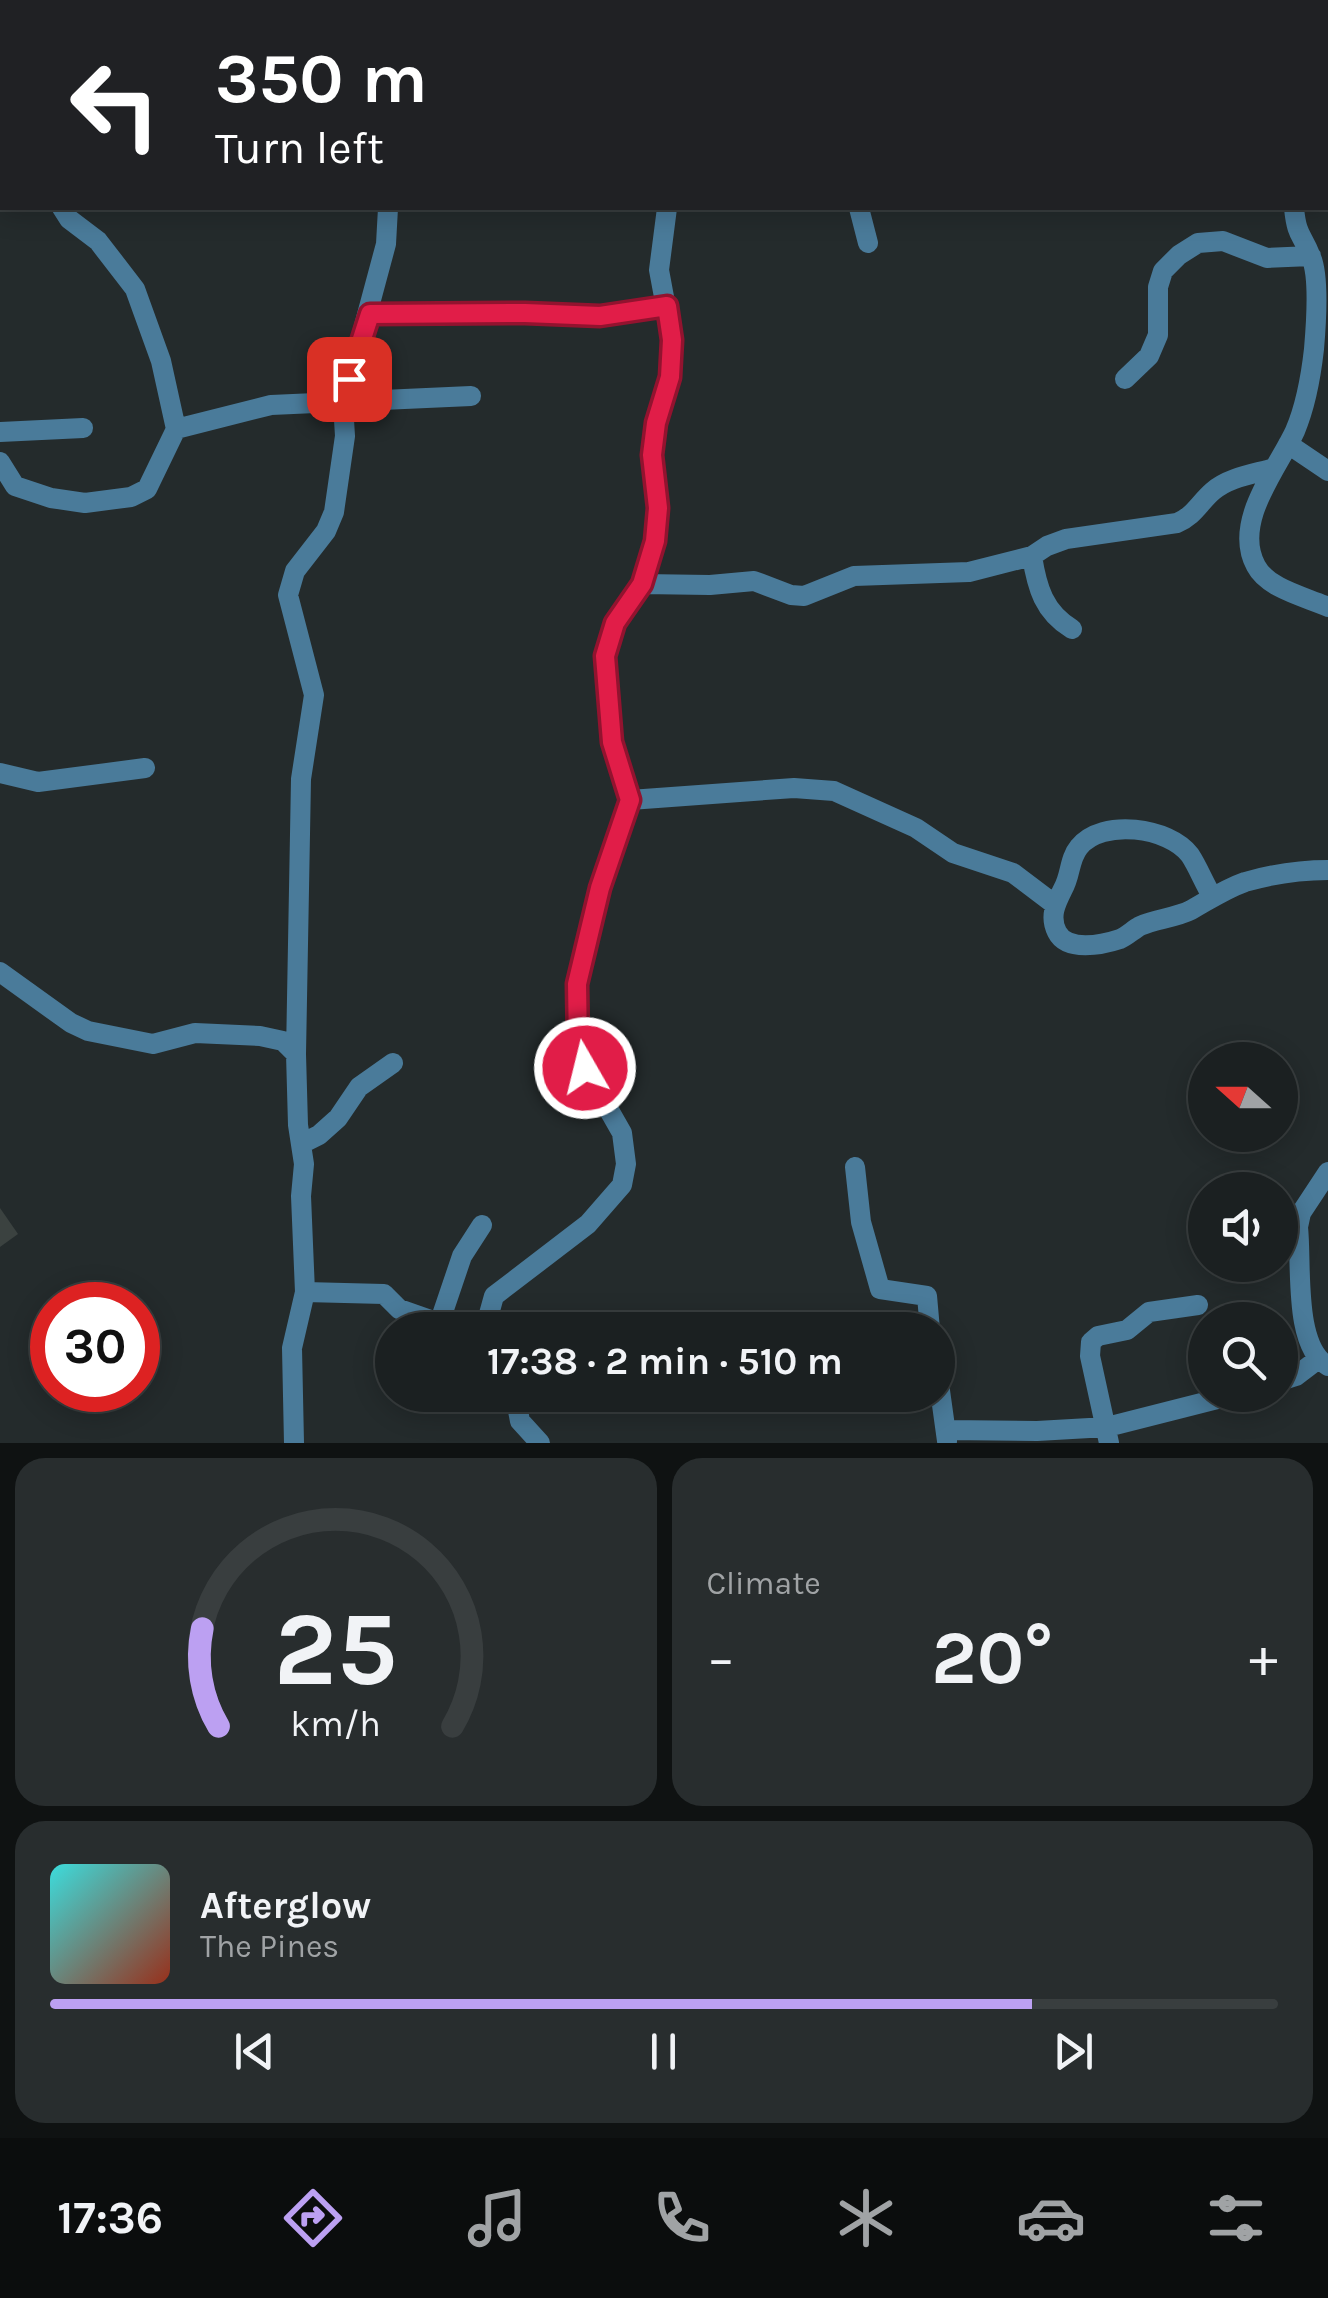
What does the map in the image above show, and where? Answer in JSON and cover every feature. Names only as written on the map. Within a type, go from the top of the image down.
[{"type":"street","points":[[0,462],[15,486],[51,498],[85,503],[131,497],[147,489],[176,430],[161,360],[136,288],[98,241],[63,210]]},
{"type":"street","points":[[294,1443],[290,1414],[292,1348],[304,1292],[303,1143],[298,1125],[296,1054],[301,779],[314,695],[288,596],[295,571],[326,531],[334,512],[345,436],[343,404],[370,314],[386,244],[388,210]]},
{"type":"street","points":[[491,1312],[490,1304],[501,1288],[530,1272],[588,1224],[622,1185],[626,1164],[622,1133],[585,1068],[578,1044],[577,984],[600,888],[630,800],[612,742],[605,656],[615,623],[642,584],[655,541],[658,508],[652,455],[656,423],[670,377],[672,340],[659,270],[667,210]]},
{"type":"street","points":[[860,210],[868,243]]},
{"type":"street","points":[[1294,210],[1296,232],[1311,256],[1315,273],[1314,346],[1307,395],[1252,522],[1250,549],[1256,568],[1276,585],[1328,607]]},
{"type":"street","points":[[1125,379],[1149,356],[1158,335],[1158,287],[1164,271],[1188,249],[1198,243],[1223,241],[1266,258],[1311,256]]},
{"type":"street","points":[[370,314],[600,316],[667,306]]},
{"type":"street","points":[[1307,395],[1328,404]]},
{"type":"street","points":[[176,430],[271,405],[471,396]]},
{"type":"street","points":[[0,432],[83,428]]},
{"type":"street","points":[[1288,444],[1328,471]]},
{"type":"street","points":[[642,584],[754,581],[804,596],[854,576],[969,572],[1032,556],[1066,539],[1177,524],[1191,517],[1214,490],[1227,482],[1274,468]]},
{"type":"street","points":[[1032,556],[1037,586],[1051,614],[1072,629]]},
{"type":"street","points":[[0,773],[38,782],[145,768]]},
{"type":"street","points":[[630,800],[794,788],[834,792],[916,828],[953,854],[1013,873],[1054,904]]},
{"type":"street","points":[[1212,896],[1189,854],[1173,841],[1149,832],[1101,832],[1081,843],[1072,858],[1068,878],[1054,904],[1054,926],[1060,938],[1070,944],[1093,944],[1121,938],[1141,926],[1189,911],[1212,896],[1281,872],[1328,870]]},
{"type":"street","points":[[0,972],[88,1031],[153,1044],[195,1033],[260,1036],[283,1041],[296,1054]]},
{"type":"street","points":[[303,1143],[338,1118],[359,1086],[392,1062]]},
{"type":"street","points":[[855,1167],[861,1222],[880,1288],[927,1296],[928,1312]]},
{"type":"street","points":[[1298,1375],[1322,1362],[1307,1336],[1298,1227],[1300,1214],[1328,1172]]},
{"type":"street","points":[[304,1292],[384,1294],[399,1309],[436,1322],[462,1256],[482,1225]]},
{"type":"street","points":[[1108,1435],[1090,1356],[1092,1342],[1098,1336],[1127,1330],[1149,1312],[1188,1307]]},
{"type":"street","points":[[947,1436],[1037,1432],[1108,1435],[1188,1409]]},
{"type":"street","points":[[518,1412],[520,1422],[540,1443]]},
{"type":"building","points":[[0,1208],[18,1234],[0,1247]]},
{"type":"route","points":[[349,379],[370,314],[600,316],[667,306],[672,340],[670,377],[656,423],[652,455],[658,508],[655,541],[642,584],[615,623],[605,656],[612,742],[630,800],[600,888],[577,984],[578,1044],[585,1068]]}]
